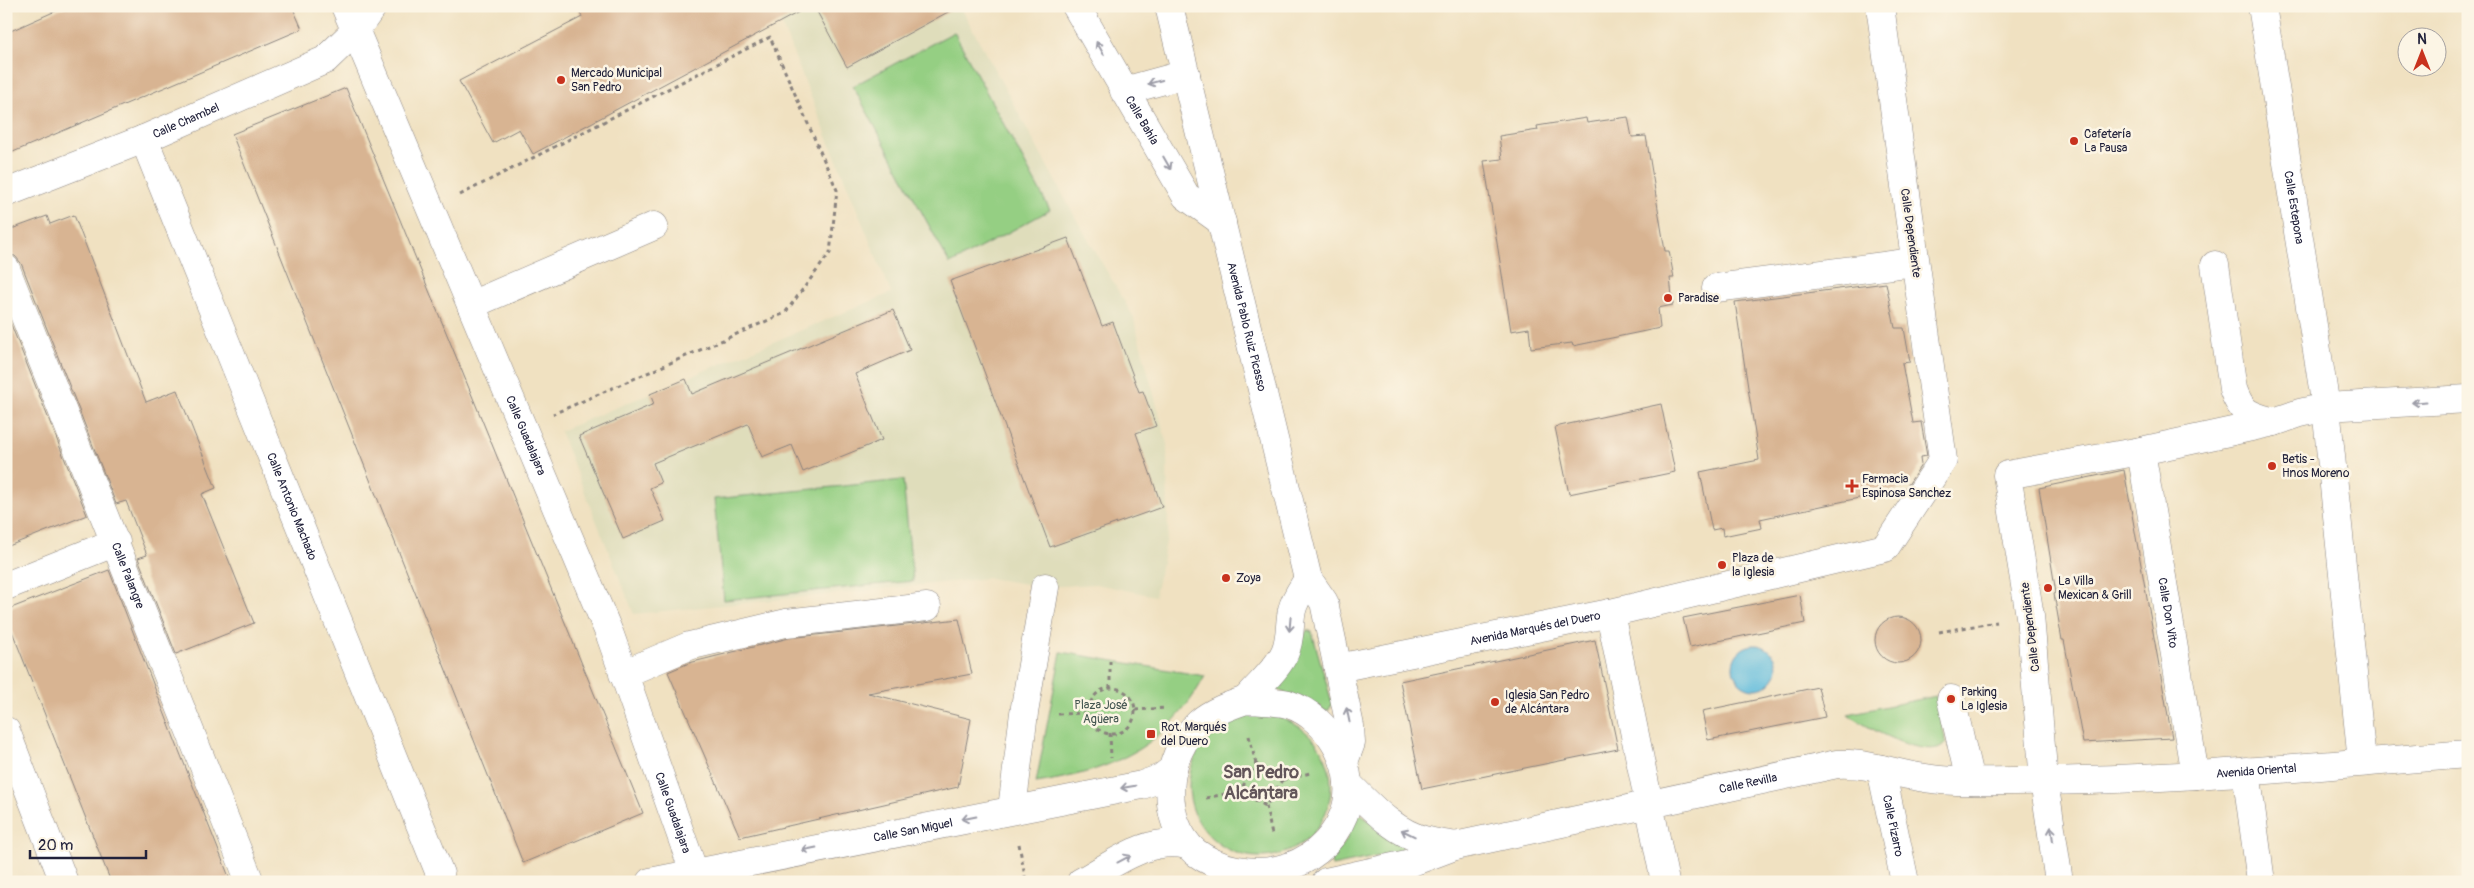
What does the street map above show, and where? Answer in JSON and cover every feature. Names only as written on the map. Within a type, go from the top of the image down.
[{"type":"street","name":"Calle Guadalajara","points":[[345,6],[610,635],[694,872]]},
{"type":"street","name":"Calle Chambel","points":[[6,193],[144,139],[326,60],[355,31],[373,6]]},
{"type":"street","name":"Calle Bahía","points":[[1076,6],[1186,196],[1222,222]]},
{"type":"street","name":"Avenida Pablo Ruiz Picasso","points":[[1169,6],[1308,579],[1324,602],[1350,726],[1351,743],[1346,773],[1344,814],[1323,848],[1299,866],[1279,878],[1230,877],[1203,859],[1187,845]]},
{"type":"street","name":"Calle Dependiente","points":[[1610,612],[1885,548],[1943,460],[1914,262],[1880,6]]},
{"type":"street","name":"Calle Estepona","points":[[2262,6],[2326,408],[2362,762]]},
{"type":"street","points":[[1124,90],[1186,74]]},
{"type":"street","name":"Calle Antonio Machado","points":[[144,139],[440,874]]},
{"type":"street","points":[[471,305],[654,226]]},
{"type":"street","points":[[1716,288],[1914,262]]},
{"type":"street","points":[[2215,265],[2233,390],[2237,401],[2245,413],[2274,422]]},
{"type":"street","name":"Calle Palangre","points":[[6,269],[250,882]]},
{"type":"street","points":[[2141,450],[2274,422],[2300,413],[2326,408],[2468,398]]},
{"type":"street","name":"Calle Dependiente","points":[[2059,882],[2044,781],[2030,616],[2007,475],[2141,450]]},
{"type":"street","name":"Calle Don Vito","points":[[2141,450],[2195,774]]},
{"type":"street","points":[[6,586],[116,542]]},
{"type":"street","points":[[1246,700],[1270,674],[1284,653],[1290,638],[1292,609],[1308,579]]},
{"type":"street","points":[[1012,809],[1024,714],[1046,588]]},
{"type":"street","points":[[623,674],[689,646],[786,624],[927,607]]},
{"type":"street","name":"Avenida Marqués del Duero","points":[[1338,668],[1610,612],[1666,882]]},
{"type":"street","points":[[1951,699],[1970,781]]},
{"type":"street","points":[[1187,845],[1178,834],[1171,810],[1173,769],[1180,748],[1199,722],[1230,706],[1246,700],[1288,704],[1315,719],[1335,742],[1346,773]]},
{"type":"street","points":[[8,738],[64,882]]},
{"type":"street","name":"Avenida Oriental","points":[[2044,781],[2246,771],[2468,754]]},
{"type":"street","name":"Calle Revilla","points":[[1326,882],[1415,873],[1455,846],[1837,764],[1858,763],[1921,778],[1970,781],[2044,781]]},
{"type":"street","name":"Calle San Miguel","points":[[650,882],[1012,809],[1142,785],[1161,778],[1173,769]]},
{"type":"street","name":"Calle Pizarro","points":[[1881,769],[1905,882]]},
{"type":"street","points":[[2246,771],[2261,882]]},
{"type":"street","name":"Calle Revilla","points":[[1346,773],[1388,822],[1423,840],[1455,846]]},
{"type":"street","points":[[1081,882],[1146,846],[1161,842],[1187,845]]},
{"type":"path","points":[[1939,632],[1994,622]]},
{"type":"path","points":[[1110,661],[1110,688]]},
{"type":"path","points":[[1110,688],[1121,689],[1133,701],[1135,710],[1129,726],[1122,732],[1104,732],[1097,727],[1090,714],[1091,702],[1096,695],[1110,688]]},
{"type":"path","points":[[1247,729],[1256,764],[1282,780]]},
{"type":"path","points":[[1240,791],[1256,764]]},
{"type":"path","points":[[1274,842],[1266,806],[1282,780],[1317,771]]},
{"type":"path","points":[[1204,799],[1240,791],[1266,806]]},
{"type":"shaded area","points":[[774,6],[960,6],[1075,217],[1133,316],[1167,444],[1168,532],[1155,596],[1096,584],[1045,587],[989,578],[634,614],[560,431],[891,293]]},
{"type":"green space","points":[[954,32],[1050,210],[950,264],[853,86]]},
{"type":"green space","points":[[903,480],[913,581],[724,600],[714,499]]},
{"type":"green space","points":[[1307,630],[1312,632],[1332,703],[1329,710],[1326,711],[1278,690],[1276,686]]},
{"type":"green space","name":"Plaza José Agüera","points":[[1061,652],[1205,676],[1190,700],[1173,721],[1155,738],[1135,752],[1113,763],[1089,771],[1036,783]]},
{"type":"green space","points":[[1936,696],[1946,743],[1938,748],[1926,749],[1912,746],[1882,734],[1848,714]]},
{"type":"green space","points":[[1260,715],[1287,721],[1299,727],[1310,736],[1319,747],[1325,759],[1331,786],[1325,813],[1319,825],[1310,836],[1299,845],[1287,851],[1260,857],[1233,851],[1221,845],[1210,836],[1201,825],[1195,813],[1189,786],[1195,759],[1201,747],[1210,736],[1221,727],[1233,721]]},
{"type":"green space","points":[[1357,812],[1402,844],[1402,848],[1398,852],[1332,866],[1330,859],[1347,839]]},
{"type":"water","points":[[1759,645],[1771,651],[1776,658],[1776,676],[1771,683],[1764,688],[1751,689],[1743,686],[1736,679],[1733,663],[1736,655],[1743,648]]},
{"type":"building","points":[[67,6],[292,6],[302,29],[6,155],[6,33]]},
{"type":"building","name":"Mercado Municipal San Pedro","points":[[576,6],[810,6],[533,154],[519,129],[493,143],[459,81],[582,17]]},
{"type":"building","points":[[814,6],[959,6],[847,67]]},
{"type":"building","points":[[346,88],[643,813],[523,863],[232,134]]},
{"type":"building","points":[[1628,117],[1632,137],[1646,136],[1665,251],[1669,251],[1674,278],[1670,278],[1673,305],[1658,308],[1660,328],[1573,346],[1572,343],[1531,348],[1529,328],[1511,331],[1484,161],[1502,159],[1499,136],[1538,130],[1537,126],[1586,118],[1587,123]]},
{"type":"building","points":[[74,215],[146,402],[177,390],[216,488],[202,494],[254,623],[176,654],[138,558],[147,555],[126,501],[116,504],[21,263],[15,256],[6,254],[6,231],[47,216],[50,224]]},
{"type":"building","points":[[1068,238],[1102,326],[1113,322],[1139,392],[1143,391],[1156,426],[1136,433],[1162,507],[1050,547],[950,281]]},
{"type":"building","points":[[1886,283],[1895,328],[1904,328],[1910,362],[1902,363],[1913,423],[1921,422],[1927,456],[1920,457],[1921,465],[1906,488],[1760,519],[1762,528],[1723,536],[1722,528],[1712,530],[1700,472],[1759,460],[1735,302]]},
{"type":"building","points":[[893,310],[910,350],[855,374],[882,440],[803,472],[792,445],[762,457],[748,424],[653,463],[661,483],[650,488],[665,521],[623,539],[579,436],[654,404],[650,394],[686,379],[692,394]]},
{"type":"building","points":[[6,312],[87,515],[6,547]]},
{"type":"building","points":[[1661,404],[1675,472],[1569,494],[1555,427]]},
{"type":"building","points":[[2124,470],[2172,738],[2083,743],[2054,594],[2056,593],[2039,488]]},
{"type":"building","points":[[109,570],[231,882],[111,882],[6,616],[6,610]]},
{"type":"building","points":[[1800,595],[1805,623],[1690,647],[1683,618]]},
{"type":"building","points":[[1898,617],[1911,621],[1917,627],[1921,640],[1917,653],[1911,659],[1898,663],[1885,659],[1879,653],[1875,640],[1879,627],[1885,621]]},
{"type":"building","points":[[959,619],[972,674],[868,693],[971,719],[958,787],[740,837],[668,672],[689,663],[789,638]]},
{"type":"building","name":"Iglesia San Pedro de Alcántara","points":[[1595,640],[1618,749],[1422,789],[1400,681]]},
{"type":"building","points":[[1818,687],[1825,717],[1708,740],[1702,711]]},
{"type":"place","name":"Mercado Municipal San Pedro","points":[[561,80]]},
{"type":"place","name":"Cafetería La Pausa","points":[[2074,141]]},
{"type":"place","name":"Paradise","points":[[1668,298]]},
{"type":"place","name":"Betis - Hnos Moreno","points":[[2272,466]]},
{"type":"place","name":"Farmacia Espinosa Sanchez","points":[[1852,486]]},
{"type":"place","name":"Plaza de la Iglesia","points":[[1722,565]]},
{"type":"place","name":"Zoya","points":[[1226,578]]},
{"type":"place","name":"La Villa Mexican & Grill","points":[[2048,588]]},
{"type":"place","name":"Parking La Iglesia","points":[[1951,699]]},
{"type":"place","name":"Iglesia San Pedro de Alcántara","points":[[1495,702]]},
{"type":"place","name":"Rot. Marqués del Duero","points":[[1151,734]]},
{"type":"district","name":"San Pedro Alcántara","points":[[1261,782]]}]
